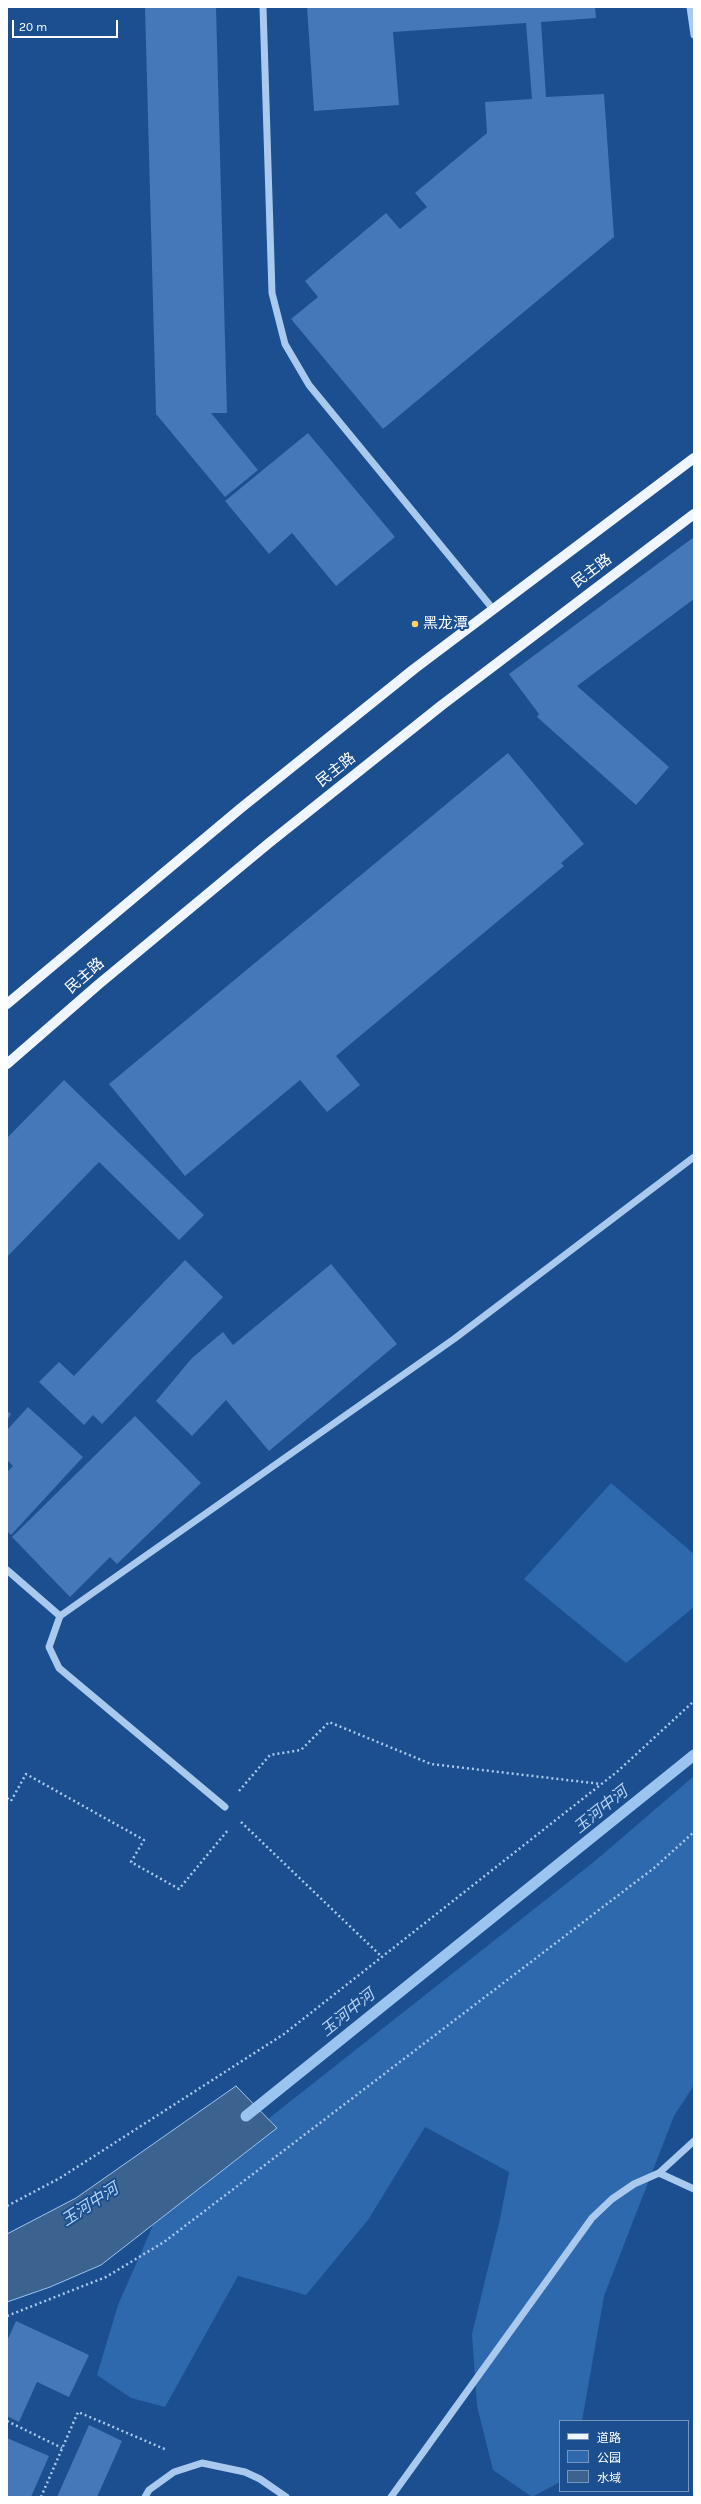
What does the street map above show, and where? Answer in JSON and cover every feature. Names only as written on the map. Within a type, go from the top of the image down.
[{"type":"main road","name":"民主路","points":[[7,1004],[241,808],[493,609],[694,458]]},
{"type":"main road","name":"民主路","points":[[7,1064],[269,842],[455,695],[694,514]]},
{"type":"street","points":[[263,7],[272,293],[285,344],[309,385],[493,609]]},
{"type":"street","points":[[690,7],[694,34]]},
{"type":"street","points":[[225,1807],[58,1668],[49,1647],[60,1616],[454,1339],[694,1156]]},
{"type":"street","points":[[7,1570],[60,1616]]},
{"type":"street","points":[[391,2497],[592,2218],[612,2199],[628,2188],[659,2173],[694,2141]]},
{"type":"street","points":[[659,2173],[694,2189]]},
{"type":"street","points":[[145,2497],[149,2490],[174,2472],[202,2463],[244,2472],[260,2479],[286,2497]]},
{"type":"path","points":[[7,2206],[60,2178],[284,2034],[601,1784],[694,1701]]},
{"type":"path","points":[[382,1957],[225,1807],[270,1755],[301,1750],[329,1722],[431,1764],[601,1784]]},
{"type":"path","points":[[7,1798],[11,1801],[26,1774],[144,1840],[131,1862],[179,1889],[238,1819]]},
{"type":"path","points":[[7,2316],[106,2277],[164,2242],[654,1868],[694,1832]]},
{"type":"path","points":[[41,2497],[78,2412],[168,2450],[187,2468]]},
{"type":"path","points":[[7,2421],[62,2448]]},
{"type":"green space","points":[[611,1483],[694,1554],[694,1607],[626,1663],[524,1579]]},
{"type":"green space","points":[[694,1776],[694,2085],[674,2116],[604,2296],[582,2420],[559,2420],[559,2483],[532,2497],[493,2470],[477,2406],[472,2334],[500,2219],[509,2172],[425,2127],[368,2220],[306,2295],[238,2276],[165,2407],[131,2398],[97,2375],[118,2305],[154,2223],[277,2128],[268,2119],[595,1861]]},
{"type":"water","points":[[236,2086],[277,2128],[101,2265],[50,2287],[7,2302],[7,2234],[76,2198]]},
{"type":"building","points":[[145,7],[216,7],[227,413],[211,413],[258,470],[225,497],[156,414]]},
{"type":"building","points":[[307,7],[595,7],[596,18],[541,22],[546,97],[604,94],[614,237],[383,429],[291,319],[318,297],[305,281],[386,213],[400,229],[427,207],[415,193],[487,133],[485,102],[532,99],[526,23],[393,32],[399,105],[314,111]]},
{"type":"building","points":[[308,433],[395,537],[336,586],[292,533],[269,554],[225,501]]},
{"type":"building","points":[[694,537],[694,599],[577,686],[669,767],[636,805],[537,717],[539,714],[509,674]]},
{"type":"building","points":[[508,753],[584,844],[561,863],[564,866],[336,1056],[360,1085],[327,1112],[300,1080],[185,1176],[109,1084]]},
{"type":"building","points":[[64,1080],[204,1215],[179,1240],[99,1162],[7,1257],[7,1138]]},
{"type":"building","points":[[185,1260],[223,1297],[102,1424],[93,1415],[84,1425],[39,1382],[59,1362],[74,1376]]},
{"type":"building","points":[[331,1264],[397,1344],[269,1451],[226,1400],[192,1436],[156,1401],[192,1358],[223,1332],[233,1345]]},
{"type":"building","points":[[28,1407],[83,1457],[11,1535],[7,1531],[7,1472],[13,1466],[7,1460],[7,1430]]},
{"type":"building","points":[[7,1411],[11,1414],[7,1420]]},
{"type":"building","points":[[135,1416],[201,1483],[117,1564],[110,1557],[70,1597],[12,1537]]},
{"type":"building","points":[[16,2321],[89,2355],[69,2397],[37,2382],[19,2422],[7,2416],[7,2341]]},
{"type":"building","points":[[89,2425],[122,2441],[97,2497],[57,2497]]},
{"type":"building","points":[[7,2438],[49,2456],[31,2497],[7,2497]]},
{"type":"waterway","name":"玉河中河","points":[[246,2116],[694,1755]]},
{"type":"place","name":"黑龙潭","points":[[415,624]]}]
